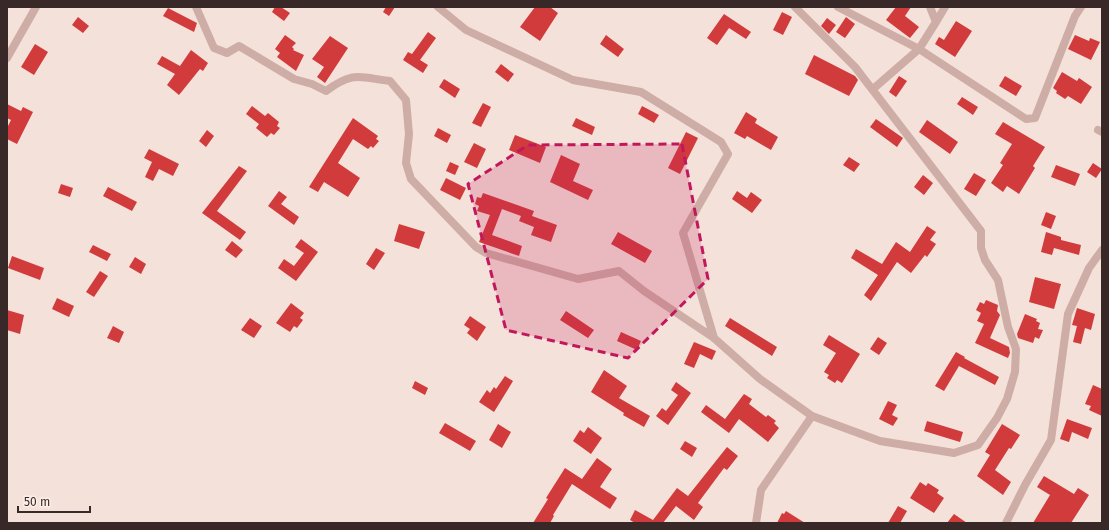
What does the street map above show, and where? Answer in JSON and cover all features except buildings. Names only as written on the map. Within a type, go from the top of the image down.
[{"type":"street","points":[[7,58],[36,7]]},
{"type":"street","points":[[196,7],[214,48],[227,53],[239,46],[294,79],[312,84],[326,91],[342,79],[355,76],[390,81],[406,100],[409,134],[406,164],[411,179],[476,247],[486,253],[578,279],[619,271],[644,291],[714,338],[760,379],[812,416],[880,440],[954,453],[978,445],[997,418],[1007,399],[1015,372],[1016,349],[1008,327],[998,280],[985,260],[982,248],[981,232],[856,67],[795,7]]},
{"type":"street","points":[[438,7],[466,30],[573,80],[641,92],[721,142],[728,154],[684,233],[714,338]]},
{"type":"street","points":[[838,7],[919,49],[1026,119],[1035,118],[1075,16],[1081,7]]},
{"type":"street","points":[[930,7],[936,22]]},
{"type":"street","points":[[873,89],[919,49],[945,7]]},
{"type":"street","points":[[1006,523],[1025,485],[1051,440],[1068,314],[1089,268],[1102,250]]},
{"type":"street","points":[[756,523],[761,490],[812,416]]},
{"type":"highlighted area","points":[[682,144],[708,279],[628,358],[506,330],[468,184],[528,145]]}]
